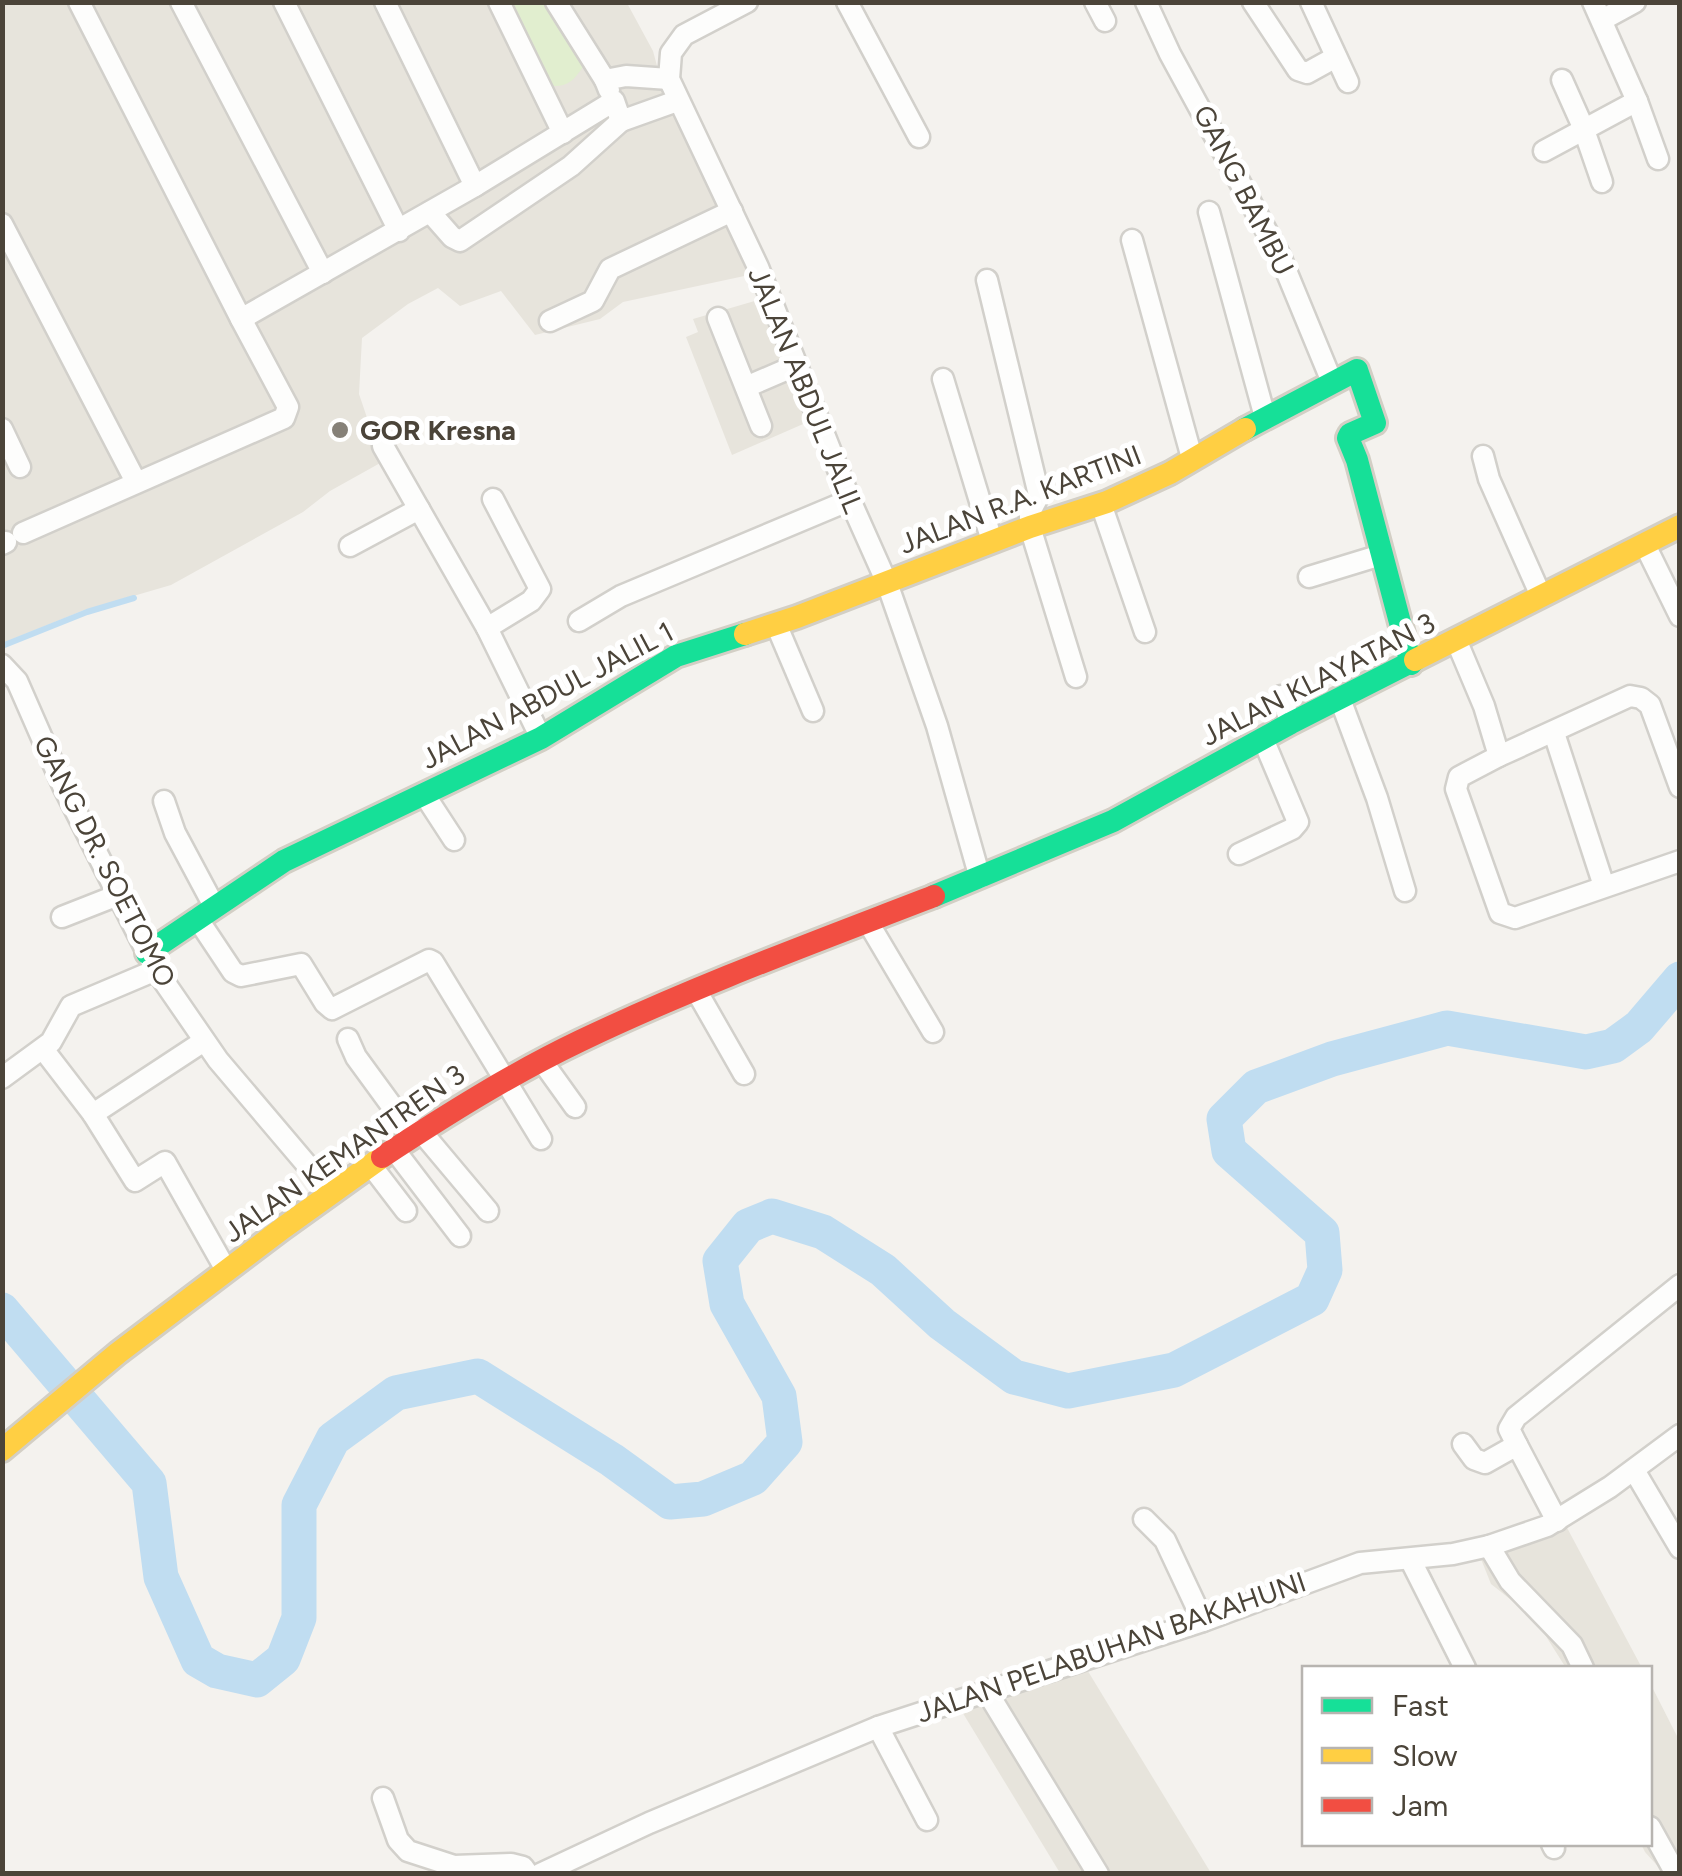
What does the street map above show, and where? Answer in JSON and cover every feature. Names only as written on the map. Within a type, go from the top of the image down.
[{"type":"street","points":[[10,540],[288,414],[288,407],[79,2]]},
{"type":"street","points":[[181,2],[324,273]]},
{"type":"street","points":[[284,2],[399,231]]},
{"type":"street","points":[[385,2],[475,186]]},
{"type":"street","points":[[499,2],[564,133]]},
{"type":"street","points":[[556,2],[604,80],[618,111]]},
{"type":"street","points":[[604,80],[626,76],[669,79],[671,53],[684,35],[747,2]]},
{"type":"street","points":[[846,2],[919,137]]},
{"type":"street","name":"GANG BAMBU","points":[[1146,2],[1170,54],[1280,256],[1332,382]]},
{"type":"street","points":[[1253,2],[1298,70],[1307,74],[1336,57]]},
{"type":"street","points":[[1311,2],[1348,82]]},
{"type":"street","points":[[1635,2],[1598,12],[1658,159]]},
{"type":"street","name":"JALAN ABDUL JALIL","points":[[669,79],[732,210],[887,582],[936,726],[980,878]]},
{"type":"street","points":[[1562,80],[1584,127],[1602,182]]},
{"type":"street","points":[[1544,152],[1637,100]]},
{"type":"street","points":[[241,319],[564,133],[618,111],[677,101]]},
{"type":"street","points":[[430,212],[460,241],[571,166],[618,111]]},
{"type":"street","points":[[550,321],[592,301],[610,268],[732,210]]},
{"type":"street","points":[[1209,212],[1265,417]]},
{"type":"street","points":[[2,224],[136,482]]},
{"type":"street","points":[[1132,240],[1192,458]]},
{"type":"street","points":[[987,280],[1039,495],[1030,512],[1030,527],[1076,677]]},
{"type":"street","points":[[718,318],[762,426]]},
{"type":"street","points":[[746,387],[798,365]]},
{"type":"street","points":[[1332,382],[1358,370],[1374,423],[1348,435],[1411,664]]},
{"type":"street","points":[[943,379],[992,541]]},
{"type":"street","name":"JALAN R.A. KARTINI","points":[[887,582],[1100,504],[1170,473],[1332,382]]},
{"type":"street","points":[[2,429],[20,467]]},
{"type":"street","points":[[384,446],[487,628],[542,738]]},
{"type":"street","points":[[1483,456],[1489,479],[1537,587]]},
{"type":"street","points":[[487,628],[531,601],[540,589],[493,499]]},
{"type":"street","points":[[579,621],[622,596],[850,500]]},
{"type":"street","points":[[1100,504],[1145,632]]},
{"type":"street","points":[[350,546],[419,509]]},
{"type":"street","name":"JALAN KLAYATAN 3","points":[[980,878],[1111,821],[1291,723],[1680,526]]},
{"type":"street","points":[[1645,545],[1680,616]]},
{"type":"street","points":[[1309,577],[1380,555]]},
{"type":"street","name":"JALAN ABDUL JALIL 1","points":[[151,961],[206,912],[284,860],[542,738],[676,656],[887,582]]},
{"type":"street","points":[[776,624],[814,711]]},
{"type":"street","points":[[1457,642],[1500,756]]},
{"type":"street","name":"GANG DR. SOETOMO","points":[[2,665],[17,681],[63,786],[151,961],[204,1041],[330,1192]]},
{"type":"street","points":[[1281,696],[1291,723]]},
{"type":"street","points":[[1680,787],[1650,706],[1641,698],[1620,698],[1459,777],[1456,789],[1500,913],[1515,918],[1680,860]]},
{"type":"street","points":[[1340,700],[1377,798],[1405,891]]},
{"type":"street","points":[[1554,733],[1604,886]]},
{"type":"street","points":[[1239,854],[1292,829],[1298,822],[1263,739]]},
{"type":"street","points":[[424,794],[454,840]]},
{"type":"street","points":[[164,801],[233,972],[241,976],[300,964],[324,1003],[332,1009],[429,960],[434,962],[541,1139]]},
{"type":"street","name":"JALAN KEMANTREN 3","points":[[9,1444],[125,1348],[330,1192],[506,1079],[696,990],[980,878]]},
{"type":"street","points":[[62,917],[118,895]]},
{"type":"street","points":[[869,924],[933,1032]]},
{"type":"street","points":[[2,1078],[42,1050],[58,1033],[71,1006],[151,961]]},
{"type":"street","points":[[696,990],[744,1074]]},
{"type":"street","points":[[348,1039],[409,1138],[460,1236]]},
{"type":"street","points":[[94,1114],[204,1041]]},
{"type":"street","points":[[42,1050],[94,1114],[135,1180],[165,1162],[226,1270]]},
{"type":"street","points":[[542,1060],[575,1108]]},
{"type":"street","points":[[409,1138],[488,1212]]},
{"type":"street","points":[[370,1164],[406,1210]]},
{"type":"street","points":[[1557,1521],[1508,1429],[1516,1417],[1680,1285]]},
{"type":"street","name":"JALAN PELABUHAN BAKAHUNI","points":[[540,1874],[578,1854],[878,1727],[1203,1622],[1360,1562],[1410,1559],[1489,1546],[1557,1521],[1680,1435]]},
{"type":"street","points":[[1463,1444],[1479,1463],[1518,1445]]},
{"type":"street","points":[[1634,1470],[1680,1548]]},
{"type":"street","points":[[1144,1518],[1165,1540],[1203,1622]]},
{"type":"street","points":[[1489,1546],[1510,1581],[1572,1646],[1581,1666]]},
{"type":"street","points":[[1410,1559],[1463,1666]]},
{"type":"street","points":[[986,1690],[1098,1874]]},
{"type":"street","points":[[878,1727],[927,1820]]},
{"type":"street","points":[[383,1798],[398,1840],[408,1851],[454,1866],[511,1864],[523,1867],[528,1874]]},
{"type":"street","points":[[1652,1831],[1676,1874]]},
{"type":"shaded area","points":[[2,3],[627,3],[653,51],[663,88],[749,275],[623,302],[600,319],[535,335],[501,291],[460,306],[438,288],[408,304],[362,338],[359,394],[382,462],[330,491],[303,512],[171,585],[82,611],[3,643]]},
{"type":"shaded area","points":[[758,300],[810,421],[732,455],[686,337],[698,332],[693,319]]},
{"type":"shaded area","points":[[1565,1524],[1641,1666],[1565,1666],[1535,1619],[1491,1584],[1481,1559]]},
{"type":"shaded area","points":[[1086,1668],[1211,1873],[1060,1873],[961,1710]]},
{"type":"shaded area","points":[[1652,1687],[1679,1740],[1679,1873],[1664,1873],[1642,1846],[1652,1846]]},
{"type":"green space","points":[[509,3],[547,3],[582,57],[583,67],[570,82],[552,86]]},
{"type":"waterway","points":[[2,646],[134,598]]},
{"type":"waterway","points":[[2,1310],[149,1483],[161,1577],[198,1660],[217,1671],[257,1680],[283,1659],[299,1618],[299,1505],[333,1439],[396,1393],[478,1376],[612,1460],[670,1502],[703,1499],[753,1478],[785,1442],[779,1396],[727,1304],[720,1261],[748,1226],[772,1216],[823,1232],[883,1270],[942,1324],[1014,1377],[1068,1391],[1174,1370],[1312,1299],[1325,1270],[1322,1233],[1229,1151],[1224,1119],[1256,1087],[1332,1059],[1447,1028],[1586,1052],[1613,1046],[1639,1027],[1680,979]]},
{"type":"traffic: fast","points":[[1245,429],[1357,370],[1375,423],[1348,438],[1411,664]]},
{"type":"traffic: fast","points":[[147,953],[284,861],[541,738],[676,656],[745,634]]},
{"type":"traffic: fast","points":[[934,896],[1113,821],[1415,660]]},
{"type":"traffic: slow","points":[[745,634],[1107,502],[1170,473],[1245,429]]},
{"type":"traffic: slow","points":[[1415,660],[1680,526]]},
{"type":"traffic: slow","points":[[2,1450],[118,1353],[382,1157]]},
{"type":"traffic: jam","points":[[382,1157],[479,1096],[580,1041],[711,983],[934,896]]},
{"type":"place","name":"GOR Kresna","points":[[340,430]]}]
